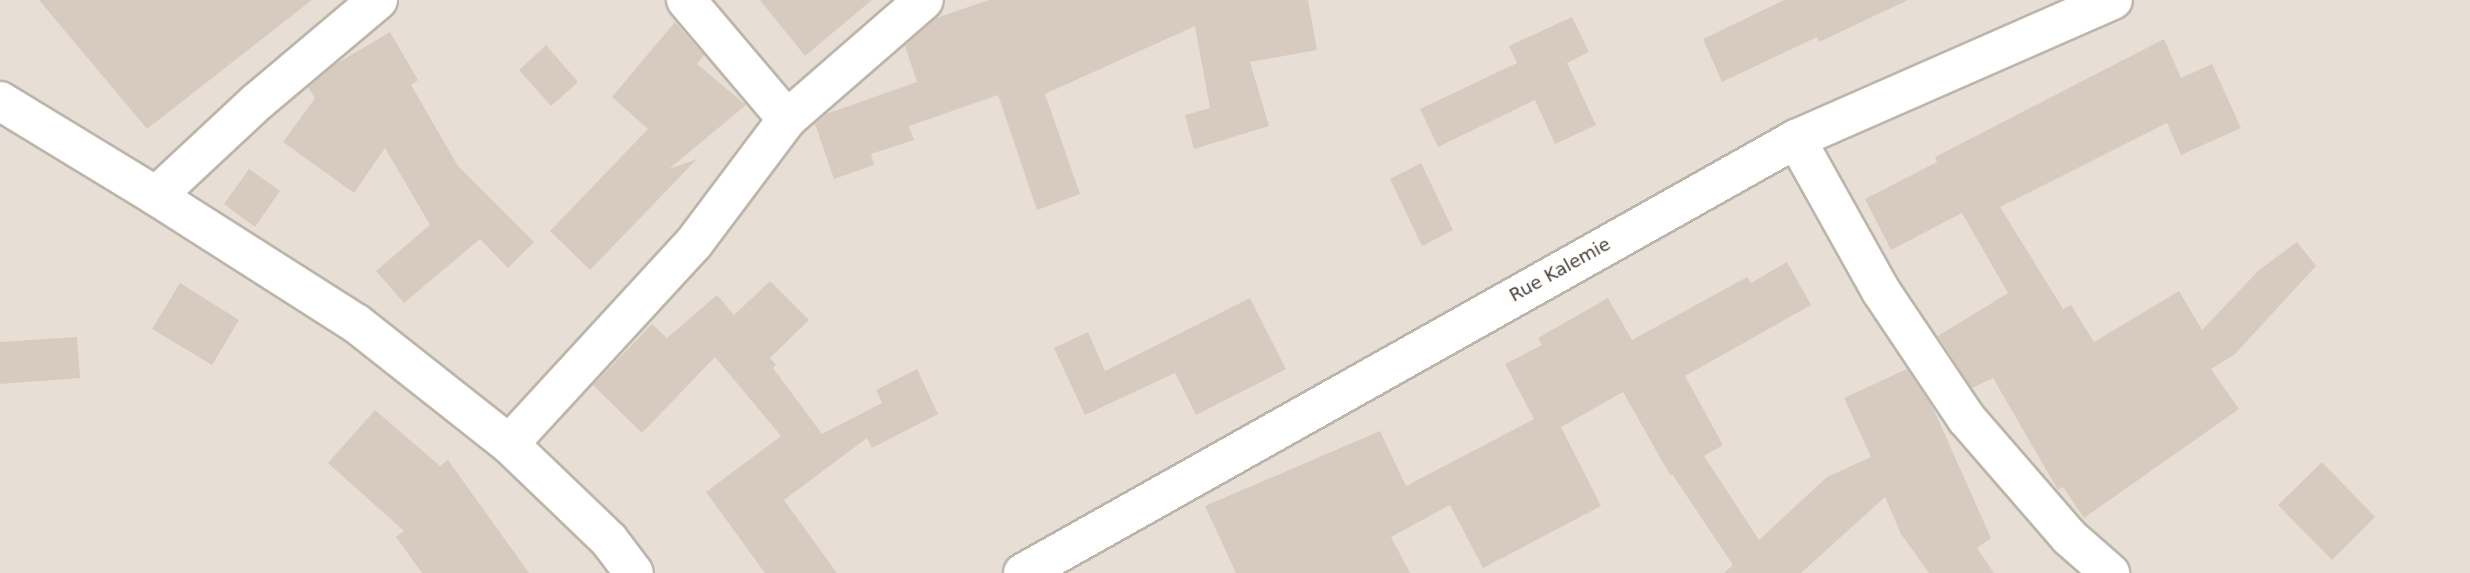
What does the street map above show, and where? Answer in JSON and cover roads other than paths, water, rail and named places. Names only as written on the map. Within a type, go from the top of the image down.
[{"type":"street","points":[[156,196],[258,101],[378,0]]},
{"type":"street","points":[[686,0],[787,119]]},
{"type":"street","points":[[509,444],[694,243],[787,119],[924,0]]},
{"type":"street","name":"Rue Kalemie","points":[[1023,573],[1796,139],[2113,0]]},
{"type":"street","points":[[0,101],[357,324],[509,444],[609,540],[634,573]]},
{"type":"street","points":[[1796,139],[1881,292],[1966,418],[2069,537],[2110,573]]}]
